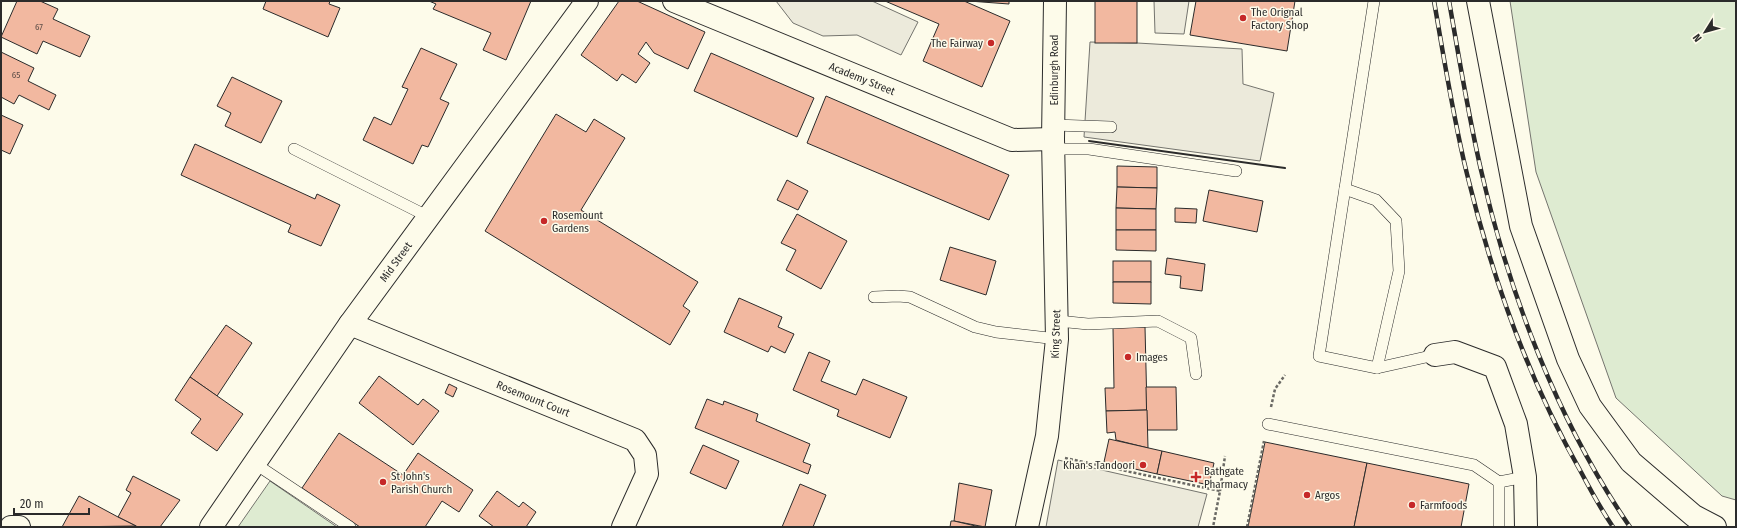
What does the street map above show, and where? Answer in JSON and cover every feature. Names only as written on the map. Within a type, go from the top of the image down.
[{"type":"street","name":"Mid Street","points":[[211,527],[350,324],[587,1]]},
{"type":"street","name":"Academy Street","points":[[674,1],[1012,140],[1054,138]]},
{"type":"street","name":"Edinburgh Road","points":[[1054,1],[1054,138]]},
{"type":"street","points":[[1478,1],[1521,226],[1568,359],[1590,406],[1631,462],[1694,516],[1715,527]]},
{"type":"street","name":"King Street","points":[[1027,527],[1047,436],[1058,330],[1054,138]]},
{"type":"street","name":"Rosemount Court","points":[[350,324],[635,440],[645,455],[647,474],[619,520]]},
{"type":"street","points":[[1435,355],[1455,352],[1495,367],[1516,424],[1525,477],[1526,527]]},
{"type":"street","points":[[12,527],[19,527]]},
{"type":"lane","points":[[1374,1],[1346,189],[1318,356],[1377,368],[1435,355]]},
{"type":"lane","points":[[1054,138],[1111,127]]},
{"type":"lane","points":[[1054,138],[1089,149],[1236,171]]},
{"type":"lane","points":[[294,149],[428,217]]},
{"type":"lane","points":[[1346,189],[1376,200],[1396,220],[1399,271],[1377,368]]},
{"type":"lane","points":[[874,298],[898,296],[910,298],[975,327],[996,332],[1058,330],[1088,324],[1158,321],[1191,338],[1196,374]]},
{"type":"lane","points":[[1268,424],[1474,465],[1499,482],[1525,477]]},
{"type":"lane","points":[[254,463],[350,527]]},
{"type":"lane","points":[[1499,482],[1499,527]]},
{"type":"path","points":[[1247,527],[1275,389],[1286,375]]},
{"type":"path","points":[[1043,453],[1220,491]]},
{"type":"path","points":[[1213,527],[1226,456]]},
{"type":"green space","points":[[1510,1],[1736,1],[1736,500],[1722,496],[1616,398],[1536,172]]},
{"type":"green space","points":[[270,481],[337,527],[238,527]]},
{"type":"shaded area","points":[[776,1],[872,1],[918,22],[901,55],[857,35],[823,36],[793,23]]},
{"type":"shaded area","points":[[1154,1],[1189,1],[1184,34],[1155,33]]},
{"type":"shaded area","points":[[1090,42],[1242,49],[1243,84],[1274,93],[1260,161],[1084,137]]},
{"type":"shaded area","points":[[1058,460],[1207,494],[1198,527],[1046,527]]},
{"type":"building","points":[[17,1],[40,1],[58,9],[53,19],[90,36],[80,57],[43,41],[37,54],[1,37]]},
{"type":"building","points":[[266,1],[330,1],[329,4],[340,8],[328,37],[263,9]]},
{"type":"building","points":[[429,1],[531,1],[506,60],[483,50],[491,33],[433,9],[436,4]]},
{"type":"building","points":[[619,1],[637,1],[705,32],[688,69],[654,53],[646,42],[638,54],[650,63],[636,83],[622,74],[617,81],[581,55]]},
{"type":"building","points":[[885,1],[964,1],[1010,21],[982,87],[923,61],[939,24]]},
{"type":"building","points":[[969,1],[1009,1],[1009,4]]},
{"type":"building","points":[[1095,1],[1137,1],[1137,43],[1095,43]]},
{"type":"building","name":"The Orignal Factory Shop","points":[[1196,1],[1295,1],[1287,51],[1190,35]]},
{"type":"building","points":[[421,48],[457,64],[440,99],[449,103],[428,147],[422,145],[413,164],[363,140],[374,117],[391,125],[408,89],[402,87]]},
{"type":"building","points":[[1,52],[34,68],[28,81],[56,95],[49,110],[19,95],[14,104],[1,97]]},
{"type":"building","points":[[711,53],[814,98],[797,137],[694,91]]},
{"type":"building","points":[[232,77],[282,101],[261,143],[225,126],[231,113],[217,106]]},
{"type":"building","points":[[826,96],[1009,175],[989,220],[807,143]]},
{"type":"building","name":"Rosemount Gardens","points":[[556,114],[586,132],[594,119],[625,138],[581,210],[698,282],[683,306],[690,311],[670,345],[485,231]]},
{"type":"building","points":[[1,115],[23,125],[10,154],[1,150]]},
{"type":"building","points":[[195,144],[315,199],[317,194],[340,205],[321,246],[288,232],[291,225],[181,175]]},
{"type":"building","points":[[1117,166],[1157,167],[1157,188],[1117,187]]},
{"type":"building","points":[[787,180],[808,191],[798,210],[777,200]]},
{"type":"building","points":[[1117,187],[1157,188],[1156,209],[1116,208]]},
{"type":"building","points":[[1209,190],[1263,201],[1257,232],[1203,221]]},
{"type":"building","points":[[1116,208],[1156,209],[1156,230],[1116,230]]},
{"type":"building","points":[[1175,208],[1197,209],[1196,223],[1175,222]]},
{"type":"building","points":[[797,214],[847,241],[821,289],[786,270],[796,250],[781,243]]},
{"type":"building","points":[[1116,230],[1156,230],[1156,251],[1116,250]]},
{"type":"building","points":[[950,247],[996,261],[986,295],[940,280]]},
{"type":"building","points":[[1167,258],[1205,264],[1202,291],[1180,288],[1181,276],[1165,274]]},
{"type":"building","points":[[1113,261],[1151,261],[1151,282],[1113,282]]},
{"type":"building","points":[[1113,282],[1151,282],[1151,304],[1113,303]]},
{"type":"building","points":[[739,298],[782,317],[778,327],[794,334],[785,353],[771,346],[768,352],[724,332]]},
{"type":"building","points":[[226,325],[252,343],[217,396],[190,377]]},
{"type":"building","points":[[1145,327],[1147,410],[1106,411],[1105,388],[1114,388],[1113,328]]},
{"type":"building","points":[[809,352],[830,361],[821,381],[856,395],[863,379],[907,397],[890,438],[837,416],[839,410],[793,390]]},
{"type":"building","points":[[379,376],[418,405],[423,399],[439,411],[413,445],[359,403]]},
{"type":"building","points":[[190,377],[243,414],[217,451],[191,433],[201,419],[175,400]]},
{"type":"building","points":[[449,384],[457,388],[453,397],[445,393]]},
{"type":"building","points":[[1146,387],[1176,387],[1177,430],[1147,430]]},
{"type":"building","points":[[707,399],[723,405],[724,401],[758,414],[756,421],[810,444],[803,462],[811,465],[808,474],[695,428]]},
{"type":"building","points":[[1147,410],[1148,448],[1116,440],[1115,432],[1107,433],[1106,411]]},
{"type":"building","name":"St John's Parish Church","points":[[339,433],[403,475],[418,453],[473,490],[459,512],[442,501],[425,527],[360,527],[302,488]]},
{"type":"building","points":[[1109,439],[1162,451],[1157,474],[1104,462]]},
{"type":"building","name":"Argos","points":[[1265,442],[1367,463],[1354,527],[1248,527]]},
{"type":"building","points":[[703,445],[739,461],[726,489],[690,473]]},
{"type":"building","points":[[1162,451],[1214,463],[1209,485],[1157,474]]},
{"type":"building","name":"Farmfoods","points":[[1367,463],[1469,484],[1461,527],[1354,527]]},
{"type":"building","points":[[133,476],[180,500],[160,527],[138,527],[118,517],[131,493],[126,490]]},
{"type":"building","points":[[959,483],[992,490],[985,527],[954,521]]},
{"type":"building","points":[[800,484],[826,495],[813,527],[782,527]]},
{"type":"building","points":[[497,491],[519,507],[523,502],[536,512],[526,527],[494,527],[479,516]]},
{"type":"building","points":[[79,496],[118,517],[136,526],[62,527]]},
{"type":"building","points":[[951,521],[954,521],[980,527],[950,527]]},
{"type":"railway","points":[[1434,1],[1462,153],[1477,213],[1500,289],[1528,364],[1544,401],[1600,507],[1613,527]]},
{"type":"railway","points":[[1449,1],[1476,149],[1492,217],[1521,310],[1539,356],[1580,444],[1604,487],[1630,527]]},
{"type":"wall","points":[[1089,141],[1285,168]]},
{"type":"place","name":"The Orignal Factory Shop","points":[[1243,18]]},
{"type":"place","name":"The Fairway","points":[[991,43]]},
{"type":"place","name":"Rosemount Gardens","points":[[544,221]]},
{"type":"place","name":"Images","points":[[1128,357]]},
{"type":"place","name":"Khan's Tandoori","points":[[1143,465]]},
{"type":"place","name":"Bathgate Pharmacy","points":[[1196,477]]},
{"type":"place","name":"St John's Parish Church","points":[[383,482]]},
{"type":"place","name":"Argos","points":[[1307,495]]},
{"type":"place","name":"Farmfoods","points":[[1412,505]]}]
